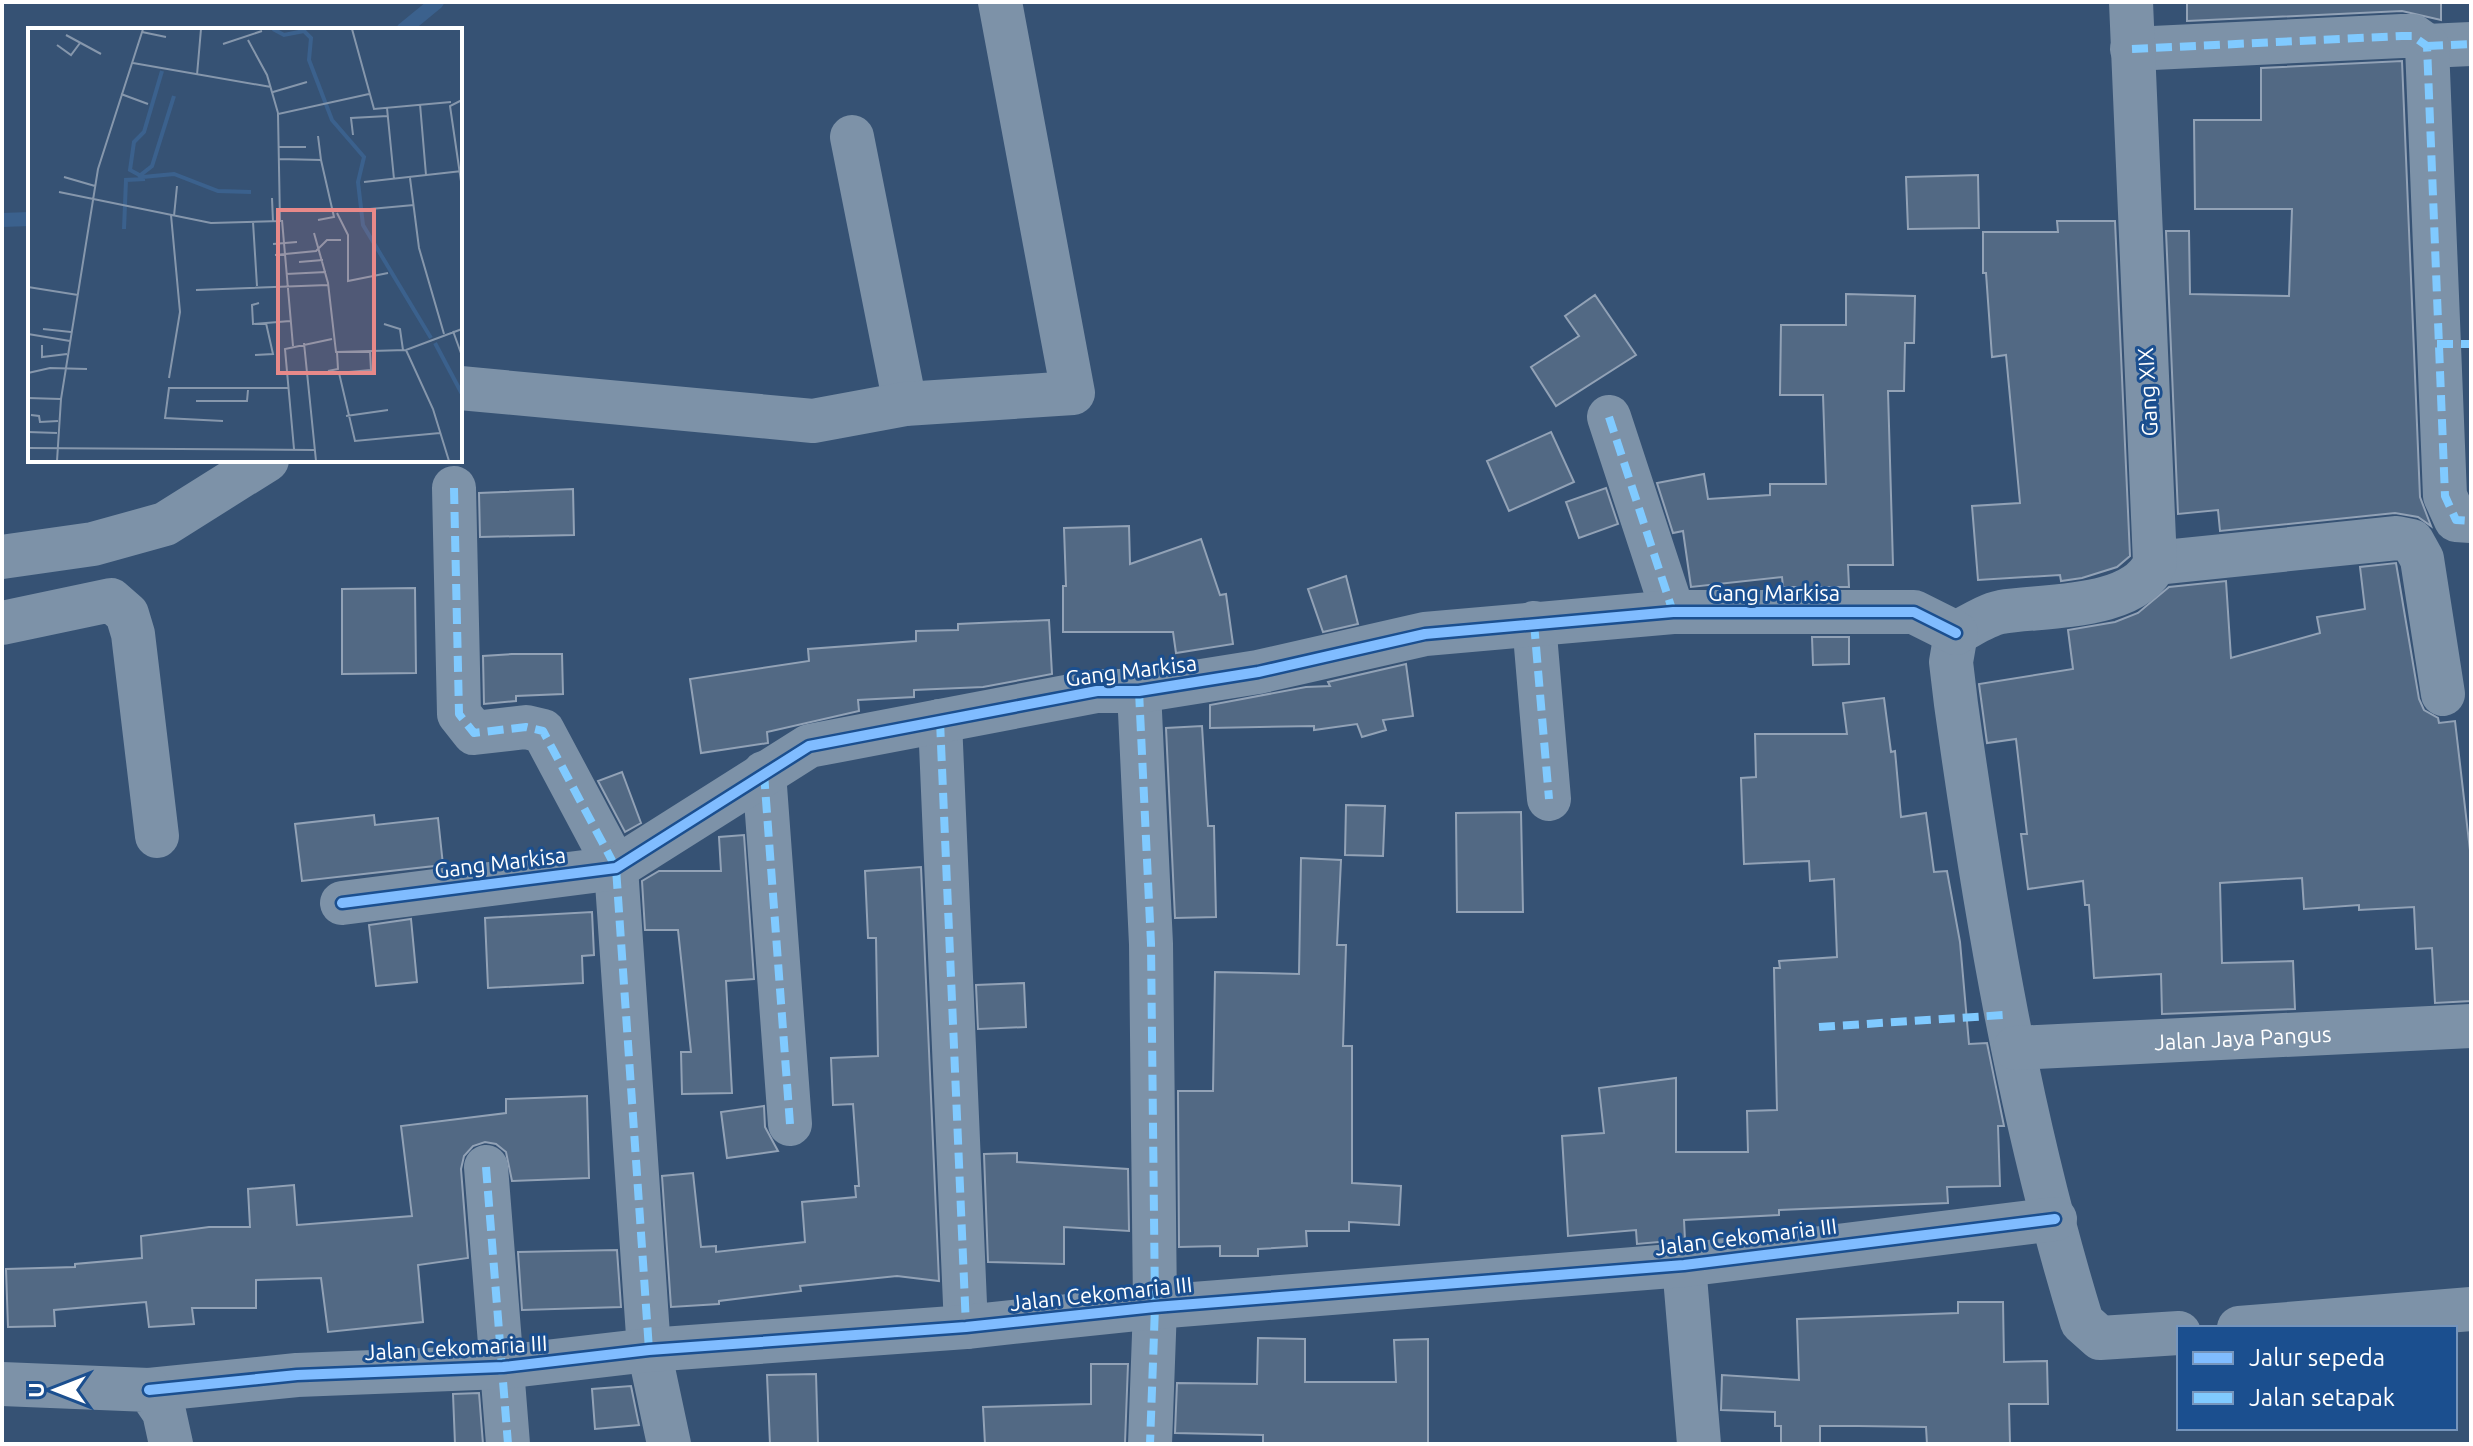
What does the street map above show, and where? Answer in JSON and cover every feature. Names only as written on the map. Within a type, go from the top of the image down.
[{"type":"street","points":[[462,388],[813,421],[905,404],[1073,393],[1000,2]]},
{"type":"street","name":"Gang XIX","points":[[2131,2],[2155,563]]},
{"type":"street","points":[[2132,49],[2402,36],[2413,36],[2427,46],[2471,44]]},
{"type":"street","points":[[2427,46],[2454,344],[2445,496],[2456,520],[2471,521]]},
{"type":"street","points":[[852,137],[905,404]]},
{"type":"street","points":[[1609,417],[1673,612]]},
{"type":"street","points":[[2,557],[93,544],[165,524],[264,462]]},
{"type":"street","points":[[454,488],[459,714],[474,733],[526,727],[543,731],[616,868],[649,1350],[669,1444]]},
{"type":"street","points":[[2177,1333],[2108,1339],[2100,1338],[2086,1329],[2043,1182],[2015,1048],[2004,1015],[1951,662],[1956,633],[1998,612],[2063,607],[2110,596],[2141,583],[2155,563],[2397,538],[2412,541],[2422,559],[2443,694]]},
{"type":"street","points":[[2,623],[111,600],[122,607],[133,634],[157,836]]},
{"type":"street","name":"Gang Markisa","points":[[342,903],[616,868],[809,746],[1097,691],[1139,691],[1258,672],[1425,634],[1673,612],[1914,612],[1956,633]]},
{"type":"street","points":[[1534,623],[1549,799]]},
{"type":"street","points":[[1139,691],[1151,944],[1155,1307],[1150,1444]]},
{"type":"street","points":[[940,721],[966,1327]]},
{"type":"street","points":[[764,773],[790,1124]]},
{"type":"street","name":"Jalan Jaya Pangus","points":[[2015,1048],[2471,1026]]},
{"type":"street","points":[[486,1167],[508,1444]]},
{"type":"street","name":"Jalan Cekomaria III","points":[[2,1384],[149,1390],[297,1375],[503,1367],[649,1350],[966,1327],[1155,1307],[1684,1265],[2055,1219]]},
{"type":"street","points":[[1684,1265],[1699,1444]]},
{"type":"street","points":[[2263,1326],[2471,1309]]},
{"type":"street","points":[[149,1390],[164,1412],[171,1444]]},
{"type":"building","points":[[2187,2],[2441,2],[2441,20],[2402,11],[2187,21]]},
{"type":"building","points":[[2402,61],[2420,497],[2431,526],[2418,517],[2395,513],[2220,531],[2218,510],[2178,514],[2166,231],[2189,231],[2190,294],[2289,296],[2292,209],[2195,209],[2194,120],[2261,120],[2261,68]]},
{"type":"building","points":[[1978,175],[1979,228],[1908,229],[1906,177]]},
{"type":"building","points":[[2057,221],[2115,221],[2130,556],[2117,567],[2082,578],[2061,581],[2060,575],[1978,580],[1972,506],[2020,503],[2006,355],[1992,357],[1986,273],[1983,273],[1983,232],[2058,232]]},
{"type":"building","points":[[1846,294],[1915,296],[1914,343],[1905,343],[1904,391],[1888,391],[1893,565],[1848,565],[1849,587],[1783,587],[1782,577],[1691,587],[1683,531],[1673,533],[1657,483],[1704,474],[1708,499],[1770,495],[1770,484],[1826,484],[1823,395],[1780,395],[1781,325],[1846,325]]},
{"type":"building","points":[[1595,295],[1636,355],[1556,406],[1531,367],[1579,336],[1565,316]]},
{"type":"building","points":[[1551,432],[1574,482],[1509,511],[1487,461]]},
{"type":"building","points":[[1606,488],[1618,524],[1579,538],[1566,502]]},
{"type":"building","points":[[573,489],[574,535],[480,537],[479,493]]},
{"type":"building","points":[[1129,526],[1130,564],[1201,539],[1220,595],[1226,594],[1233,644],[1176,653],[1173,632],[1063,632],[1063,586],[1066,586],[1064,528]]},
{"type":"building","points":[[2396,563],[2419,699],[2424,710],[2438,718],[2439,723],[2455,721],[2471,859],[2471,1001],[2435,1003],[2432,948],[2416,949],[2414,907],[2359,910],[2359,905],[2304,909],[2302,878],[2220,883],[2222,963],[2293,961],[2295,1009],[2162,1014],[2161,974],[2094,978],[2089,905],[2085,905],[2083,881],[2028,889],[2021,834],[2027,834],[2016,739],[1987,743],[1979,684],[2073,669],[2068,630],[2115,622],[2138,613],[2169,587],[2226,581],[2231,658],[2320,633],[2317,617],[2365,609],[2360,567]]},
{"type":"building","points":[[1346,576],[1358,624],[1323,632],[1308,589]]},
{"type":"building","points":[[415,588],[416,673],[342,674],[342,589]]},
{"type":"building","points":[[1049,620],[1052,674],[983,687],[914,690],[914,697],[858,700],[859,711],[767,732],[768,743],[701,753],[690,679],[809,661],[808,649],[916,641],[916,631],[958,630],[958,624]]},
{"type":"building","points":[[1812,637],[1849,637],[1849,664],[1813,665]]},
{"type":"building","points":[[562,654],[563,694],[516,696],[516,701],[484,704],[483,656]]},
{"type":"building","points":[[1406,664],[1413,716],[1383,720],[1386,730],[1362,737],[1357,724],[1314,730],[1314,726],[1210,728],[1210,705],[1306,687],[1330,686],[1328,682]]},
{"type":"building","points":[[1884,698],[1891,752],[1895,751],[1901,817],[1926,813],[1934,872],[1947,871],[1960,942],[1969,1044],[1987,1043],[2004,1126],[1998,1126],[2000,1186],[1947,1187],[1948,1203],[1779,1210],[1779,1215],[1684,1220],[1685,1240],[1637,1244],[1636,1230],[1568,1236],[1562,1136],[1604,1133],[1599,1088],[1676,1078],[1676,1152],[1748,1152],[1747,1111],[1777,1110],[1774,968],[1780,968],[1779,961],[1837,957],[1834,879],[1810,881],[1809,861],[1744,864],[1741,778],[1756,777],[1755,734],[1847,734],[1843,703]]},
{"type":"building","points":[[1202,726],[1208,826],[1214,826],[1216,917],[1175,918],[1166,728]]},
{"type":"building","points":[[622,772],[641,823],[625,832],[598,781]]},
{"type":"building","points":[[1346,805],[1385,806],[1383,856],[1345,855]]},
{"type":"building","points":[[1521,812],[1523,912],[1457,912],[1456,813]]},
{"type":"building","points":[[374,815],[375,825],[438,818],[443,865],[302,881],[295,824]]},
{"type":"building","points":[[744,835],[754,979],[726,981],[732,1093],[682,1094],[681,1052],[691,1052],[678,930],[645,930],[642,881],[659,871],[721,871],[719,837]]},
{"type":"building","points":[[1301,858],[1341,860],[1337,945],[1346,945],[1343,1046],[1352,1046],[1352,1183],[1401,1186],[1399,1225],[1349,1222],[1349,1231],[1306,1231],[1307,1246],[1258,1249],[1258,1256],[1220,1256],[1220,1246],[1179,1247],[1178,1091],[1213,1091],[1215,972],[1299,974]]},
{"type":"building","points":[[921,867],[939,1281],[897,1276],[800,1286],[801,1291],[719,1301],[719,1304],[671,1307],[662,1176],[693,1173],[701,1247],[716,1246],[716,1252],[805,1242],[802,1202],[856,1197],[855,1186],[859,1186],[853,1104],[833,1105],[831,1058],[878,1056],[876,938],[868,938],[865,871]]},
{"type":"building","points":[[592,912],[594,955],[582,956],[583,983],[488,988],[485,918]]},
{"type":"building","points":[[411,919],[417,982],[376,986],[369,925]]},
{"type":"building","points":[[1024,983],[1026,1027],[978,1029],[976,985]]},
{"type":"building","points":[[587,1096],[589,1178],[512,1181],[506,1152],[496,1144],[485,1142],[473,1146],[464,1156],[461,1169],[468,1258],[418,1265],[423,1322],[328,1332],[321,1278],[256,1280],[256,1308],[192,1308],[194,1324],[149,1327],[146,1302],[54,1310],[55,1326],[8,1327],[6,1269],[75,1267],[75,1264],[142,1258],[141,1236],[209,1227],[250,1227],[248,1189],[294,1185],[297,1225],[412,1216],[401,1126],[506,1113],[506,1099]]},
{"type":"building","points":[[764,1106],[765,1127],[778,1151],[727,1158],[721,1112]]},
{"type":"building","points":[[1017,1153],[1017,1162],[1128,1169],[1129,1231],[1064,1227],[1064,1264],[988,1262],[984,1154]]},
{"type":"building","points":[[617,1250],[621,1307],[522,1310],[518,1252]]},
{"type":"building","points":[[1958,1302],[2003,1302],[2004,1362],[2047,1361],[2048,1404],[2009,1404],[2010,1444],[1927,1444],[1926,1427],[1820,1426],[1820,1444],[1781,1444],[1781,1426],[1775,1426],[1775,1412],[1721,1410],[1722,1375],[1799,1380],[1797,1319],[1958,1313]]},
{"type":"building","points":[[1258,1338],[1305,1339],[1305,1382],[1396,1382],[1394,1340],[1428,1339],[1428,1444],[1263,1444],[1263,1435],[1175,1433],[1177,1383],[1257,1384]]},
{"type":"building","points":[[1091,1364],[1128,1364],[1125,1443],[985,1444],[983,1407],[1091,1404]]},
{"type":"building","points":[[816,1374],[818,1444],[770,1444],[767,1375]]},
{"type":"building","points":[[631,1386],[639,1425],[595,1429],[592,1389]]},
{"type":"building","points":[[479,1393],[483,1444],[455,1444],[453,1394]]},
{"type":"waterway","points":[[405,28],[437,2]]},
{"type":"waterway","points":[[2,220],[28,219]]},
{"type":"marked path","points":[[2132,49],[2402,36],[2413,36],[2427,46],[2445,496],[2456,520],[2471,521]]},
{"type":"marked path","points":[[2427,46],[2471,44]]},
{"type":"marked path","points":[[2437,344],[2471,344]]},
{"type":"marked path","points":[[1609,417],[1673,612]]},
{"type":"marked path","points":[[454,488],[459,714],[474,733],[526,727],[543,731],[616,868],[649,1350]]},
{"type":"marked path","points":[[1534,623],[1549,799]]},
{"type":"marked path","points":[[1139,691],[1151,944],[1155,1307],[1150,1444]]},
{"type":"marked path","points":[[940,721],[966,1327]]},
{"type":"marked path","points":[[764,773],[790,1124]]},
{"type":"marked path","points":[[1819,1027],[2004,1015]]},
{"type":"marked path","points":[[486,1167],[508,1444]]},
{"type":"cycle path","points":[[342,903],[616,868],[809,746],[1097,691],[1139,691],[1258,672],[1425,634],[1673,612],[1914,612],[1956,633]]},
{"type":"cycle path","points":[[149,1390],[297,1375],[503,1367],[649,1350],[966,1327],[1155,1307],[1684,1265],[2055,1219]]}]
